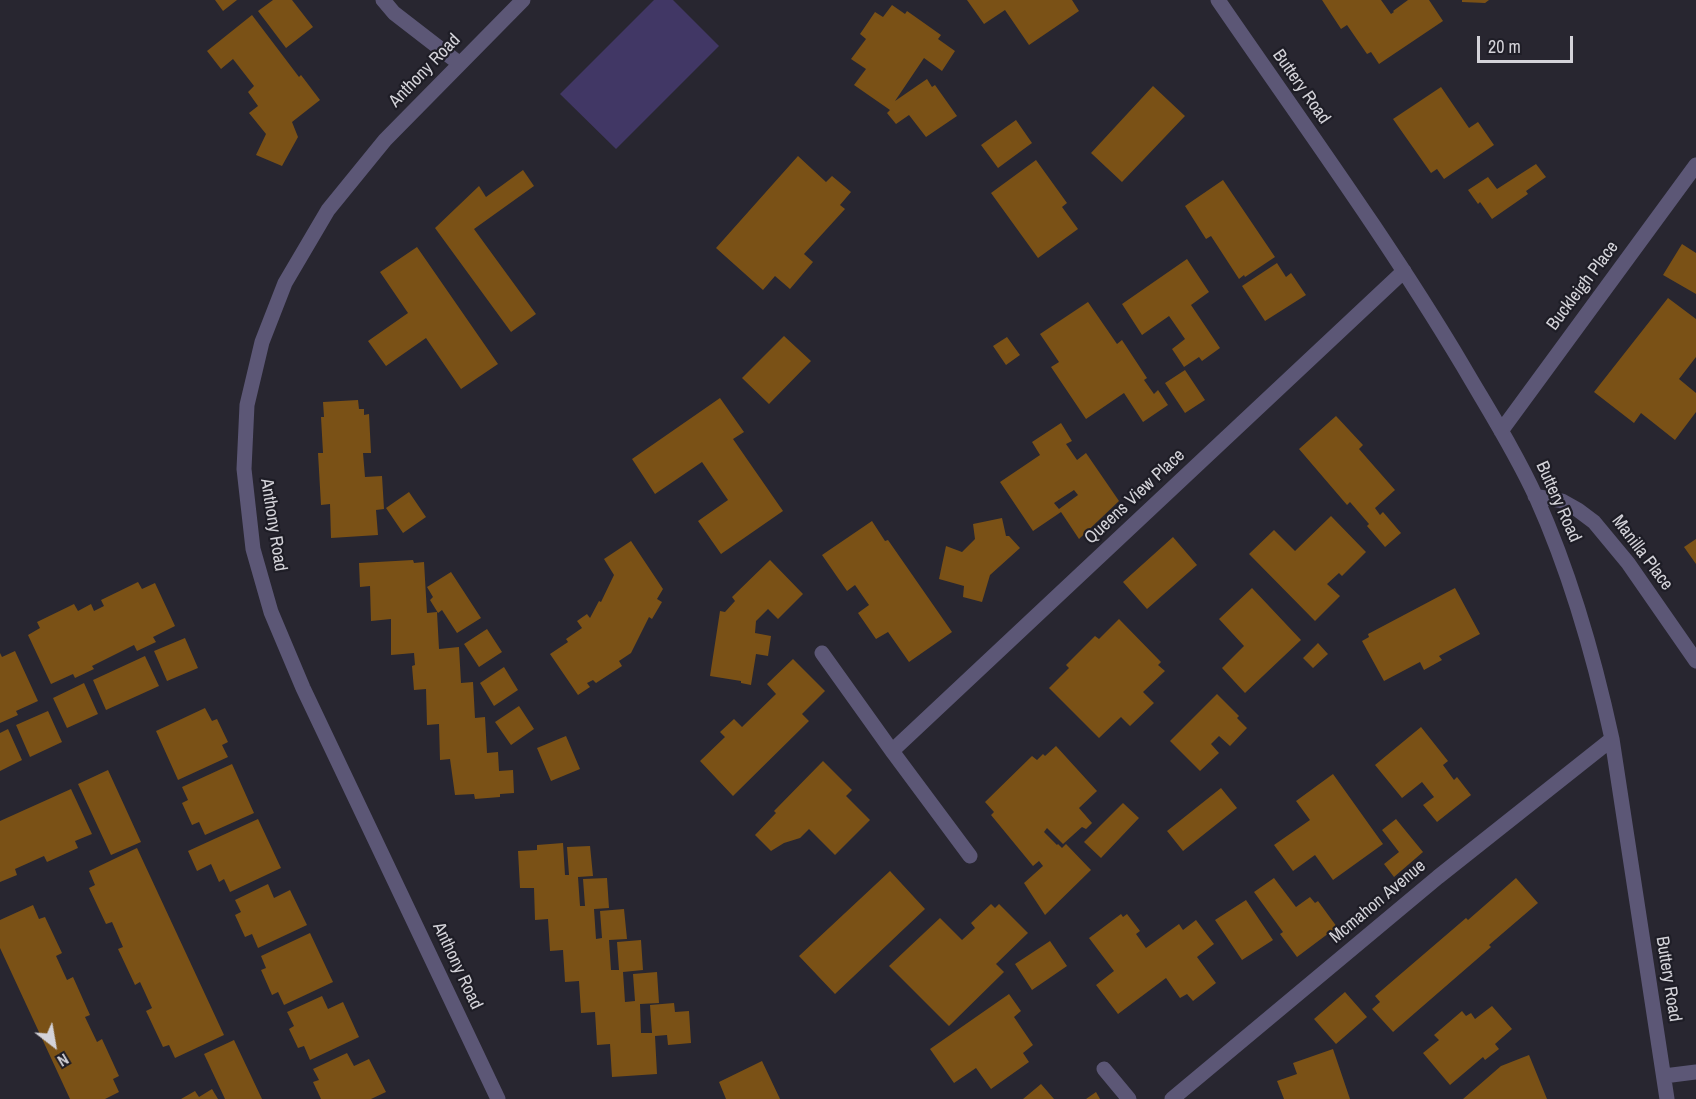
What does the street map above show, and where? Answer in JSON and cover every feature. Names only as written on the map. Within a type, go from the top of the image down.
[{"type":"street","points":[[383,0],[394,13],[460,64]]},
{"type":"street","name":"Anthony Road","points":[[498,1099],[303,688],[271,612],[254,549],[244,469],[247,405],[262,342],[285,283],[328,210],[385,140],[523,0]]},
{"type":"street","name":"Buttery Road","points":[[1218,0],[1404,271],[1516,457],[1557,548],[1579,609],[1600,683],[1612,739],[1667,1099]]},
{"type":"street","name":"Buckleigh Place","points":[[1501,431],[1696,165]]},
{"type":"street","name":"Queens View Place","points":[[892,751],[1404,271]]},
{"type":"street","name":"Manilla Place","points":[[1535,496],[1562,501],[1594,522],[1628,563],[1696,661]]},
{"type":"street","points":[[822,653],[970,856]]},
{"type":"street","name":"Mcmahon Avenue","points":[[1172,1099],[1438,877],[1612,739]]},
{"type":"street","points":[[1104,1069],[1129,1099]]},
{"type":"street","points":[[1664,1076],[1696,1072]]},
{"type":"shaded area","points":[[654,0],[673,0],[719,46],[616,149],[560,94]]},
{"type":"building","points":[[215,0],[237,0],[223,11]]},
{"type":"building","points":[[273,0],[292,0],[313,27],[286,48],[258,11]]},
{"type":"building","points":[[967,0],[1072,0],[1079,11],[1029,45],[1005,10],[984,24]]},
{"type":"building","points":[[1322,0],[1381,0],[1391,14],[1408,0],[1429,0],[1443,21],[1379,64],[1371,52],[1367,54],[1347,25],[1341,29]]},
{"type":"building","points":[[1462,0],[1489,0],[1485,3],[1462,2]]},
{"type":"building","points":[[892,5],[905,14],[907,11],[941,35],[938,39],[955,51],[942,71],[924,58],[895,101],[927,79],[932,87],[935,85],[957,116],[926,137],[909,115],[896,124],[887,113],[890,110],[854,85],[866,69],[851,59],[866,39],[860,34],[875,12],[883,17]]},
{"type":"building","points":[[252,15],[299,77],[301,75],[320,100],[292,122],[298,137],[282,166],[256,155],[266,134],[249,113],[258,106],[248,92],[254,86],[233,59],[221,69],[207,51]]},
{"type":"building","points":[[1153,86],[1185,116],[1122,182],[1091,153]]},
{"type":"building","points":[[1441,87],[1469,128],[1478,122],[1494,145],[1444,179],[1437,169],[1431,173],[1393,119]]},
{"type":"building","points":[[1016,120],[1032,143],[998,168],[981,145]]},
{"type":"building","points":[[798,156],[826,182],[832,176],[851,192],[840,205],[845,209],[804,254],[813,262],[790,289],[775,276],[763,290],[716,248]]},
{"type":"building","points":[[1036,160],[1067,203],[1062,207],[1078,229],[1038,258],[991,193]]},
{"type":"building","points":[[1536,164],[1546,177],[1526,191],[1528,194],[1492,219],[1468,190],[1488,177],[1497,189]]},
{"type":"building","points":[[523,170],[534,186],[474,229],[536,314],[511,332],[435,228],[479,186],[486,197]]},
{"type":"building","points":[[1223,180],[1275,257],[1239,279],[1211,236],[1206,239],[1185,206]]},
{"type":"building","points":[[1682,244],[1696,253],[1696,294],[1663,275]]},
{"type":"building","points":[[417,247],[498,364],[461,389],[426,338],[386,366],[368,341],[408,313],[380,272]]},
{"type":"building","points":[[1187,259],[1209,292],[1191,305],[1220,348],[1202,361],[1199,357],[1184,367],[1172,349],[1185,339],[1169,316],[1142,335],[1122,304]]},
{"type":"building","points":[[1277,263],[1286,277],[1291,273],[1306,295],[1265,321],[1242,286]]},
{"type":"building","points":[[1668,298],[1696,319],[1696,357],[1679,379],[1696,393],[1696,412],[1675,440],[1641,413],[1634,423],[1594,392]]},
{"type":"building","points":[[1088,302],[1117,344],[1122,340],[1147,378],[1144,380],[1154,394],[1158,390],[1168,405],[1143,422],[1124,393],[1086,419],[1051,367],[1059,362],[1040,334]]},
{"type":"building","points":[[784,336],[811,361],[769,404],[742,378]]},
{"type":"building","points":[[1007,337],[1020,355],[1006,365],[993,346]]},
{"type":"building","points":[[1185,370],[1205,400],[1185,413],[1165,383]]},
{"type":"building","points":[[720,398],[744,432],[733,439],[783,511],[721,554],[698,521],[728,500],[702,462],[655,494],[632,459]]},
{"type":"building","points":[[358,400],[359,409],[364,409],[364,415],[369,414],[371,453],[363,453],[365,477],[382,476],[384,509],[376,510],[378,535],[331,538],[330,504],[321,505],[318,453],[323,453],[321,417],[324,417],[323,402]]},
{"type":"building","points":[[1336,416],[1363,445],[1359,449],[1395,490],[1375,508],[1380,515],[1383,512],[1401,533],[1385,547],[1350,502],[1347,505],[1299,449]]},
{"type":"building","points":[[1061,423],[1072,441],[1066,444],[1077,460],[1086,453],[1119,501],[1079,539],[1061,512],[1033,531],[1000,482],[1040,455],[1032,442]],"holes":[[[1074,490],[1078,495],[1059,509],[1054,503]]]},
{"type":"building","points":[[409,492],[426,517],[403,533],[386,508]]},
{"type":"building","points":[[1331,516],[1366,552],[1342,576],[1339,573],[1327,584],[1340,596],[1315,621],[1249,554],[1274,530],[1295,551]]},
{"type":"building","points":[[1002,518],[1006,536],[1009,536],[1020,548],[990,575],[982,602],[963,597],[964,586],[939,579],[946,546],[962,552],[975,539],[973,524]]},
{"type":"building","points":[[872,521],[885,541],[888,540],[952,632],[909,662],[888,632],[876,639],[858,613],[869,605],[855,585],[847,591],[822,555]]},
{"type":"building","points":[[1173,537],[1197,565],[1147,609],[1123,582]]},
{"type":"building","points":[[1696,539],[1696,564],[1684,547]]},
{"type":"building","points":[[631,541],[663,589],[657,599],[662,602],[652,619],[649,617],[631,653],[619,661],[622,666],[596,683],[593,680],[587,683],[590,687],[578,695],[550,654],[568,642],[566,639],[582,628],[577,621],[587,614],[590,618],[599,601],[601,602],[614,575],[604,559]]},
{"type":"building","points":[[413,560],[414,563],[424,562],[427,613],[437,612],[439,649],[459,647],[461,683],[473,682],[475,718],[485,717],[487,753],[498,752],[499,771],[513,770],[514,793],[500,794],[500,797],[475,799],[474,794],[455,795],[450,759],[440,760],[439,724],[427,725],[426,689],[414,690],[412,666],[415,665],[414,653],[391,655],[391,619],[371,621],[370,586],[360,587],[359,563]]},
{"type":"building","points":[[770,560],[803,594],[778,619],[768,609],[756,621],[755,633],[771,636],[768,656],[756,654],[751,685],[710,676],[720,611],[725,612],[735,601],[732,597]]},
{"type":"building","points":[[451,572],[481,618],[457,633],[442,610],[438,613],[430,600],[433,597],[427,587]]},
{"type":"building","points":[[138,582],[142,589],[155,583],[175,626],[153,637],[156,642],[137,651],[134,645],[92,666],[94,669],[75,678],[73,674],[51,684],[28,635],[40,628],[37,622],[74,604],[78,611],[91,604],[94,611],[104,606],[101,600]]},
{"type":"building","points":[[1252,588],[1301,640],[1245,693],[1222,668],[1244,646],[1219,619]]},
{"type":"building","points":[[1455,588],[1480,634],[1439,656],[1442,660],[1424,670],[1420,662],[1384,681],[1362,641],[1369,637],[1368,634]]},
{"type":"building","points":[[1119,619],[1161,662],[1158,665],[1165,671],[1143,692],[1154,703],[1130,726],[1121,717],[1099,738],[1049,688],[1069,668],[1066,665],[1095,636],[1099,639]]},
{"type":"building","points":[[487,629],[502,652],[479,667],[464,644]]},
{"type":"building","points":[[185,638],[198,668],[167,681],[154,651]]},
{"type":"building","points":[[1318,643],[1328,654],[1313,668],[1303,658]]},
{"type":"building","points":[[15,651],[38,701],[16,711],[18,715],[0,723],[0,653],[2,657]]},
{"type":"building","points":[[145,656],[159,686],[106,710],[93,680]]},
{"type":"building","points":[[793,659],[825,691],[802,714],[809,721],[733,796],[700,761],[725,737],[720,732],[734,719],[742,727],[776,694],[767,684]]},
{"type":"building","points":[[504,667],[518,690],[494,706],[480,683]]},
{"type":"building","points":[[84,683],[98,714],[67,728],[53,698]]},
{"type":"building","points":[[1217,694],[1239,716],[1237,718],[1247,728],[1230,746],[1219,736],[1211,744],[1219,753],[1200,771],[1170,741]]},
{"type":"building","points":[[519,706],[534,729],[511,745],[495,722]]},
{"type":"building","points":[[205,708],[212,721],[217,719],[228,742],[222,745],[228,757],[178,780],[156,731]]},
{"type":"building","points":[[48,711],[62,742],[30,757],[16,725]]},
{"type":"building","points":[[1421,727],[1448,761],[1443,765],[1454,780],[1457,777],[1471,795],[1437,822],[1423,805],[1434,797],[1422,782],[1402,798],[1375,765]]},
{"type":"building","points":[[8,729],[22,760],[0,771],[0,733]]},
{"type":"building","points":[[566,736],[580,769],[551,781],[537,748]]},
{"type":"building","points":[[1056,746],[1097,791],[1079,808],[1092,823],[1086,829],[1082,827],[1063,844],[1047,828],[1044,832],[1062,848],[1066,844],[1091,870],[1045,915],[1024,883],[1043,866],[1039,861],[1033,866],[991,815],[994,812],[985,802],[1032,756],[1037,760]]},
{"type":"building","points":[[823,761],[852,790],[846,796],[870,820],[835,855],[809,829],[800,838],[784,843],[771,851],[755,835],[776,813],[774,811]]},
{"type":"building","points":[[232,764],[254,813],[205,835],[199,822],[192,825],[182,803],[188,800],[182,787]]},
{"type":"building","points":[[108,770],[141,842],[111,855],[78,784]]},
{"type":"building","points":[[1333,774],[1383,844],[1333,880],[1315,855],[1293,871],[1274,845],[1310,820],[1296,801]]},
{"type":"building","points":[[1221,788],[1237,808],[1183,851],[1167,831]]},
{"type":"building","points":[[71,789],[92,834],[75,841],[78,848],[47,862],[44,856],[15,869],[17,875],[0,882],[0,821]]},
{"type":"building","points":[[1123,803],[1139,818],[1101,858],[1084,842]]},
{"type":"building","points":[[258,819],[281,868],[230,892],[224,879],[219,882],[211,864],[197,871],[188,851]]},
{"type":"building","points":[[1396,819],[1423,852],[1394,877],[1384,864],[1399,852],[1382,830]]},
{"type":"building","points":[[563,843],[565,875],[569,875],[567,847],[590,846],[593,876],[578,877],[580,906],[585,906],[583,879],[607,878],[609,908],[594,909],[596,939],[602,938],[600,911],[624,909],[627,939],[609,940],[611,970],[619,970],[617,942],[641,940],[643,970],[623,972],[625,1002],[635,1001],[633,974],[657,972],[659,1003],[640,1004],[641,1033],[652,1033],[650,1005],[674,1003],[675,1012],[689,1011],[691,1043],[668,1045],[667,1035],[655,1036],[657,1074],[612,1077],[610,1044],[597,1045],[595,1012],[581,1013],[579,981],[565,982],[563,950],[550,951],[548,919],[535,920],[534,888],[520,888],[518,851],[537,850],[537,845]]},
{"type":"building","points":[[137,848],[224,1035],[175,1058],[169,1045],[163,1047],[146,1011],[152,1008],[140,982],[135,985],[118,949],[123,947],[112,922],[106,924],[89,888],[95,885],[89,871]]},
{"type":"building","points":[[890,871],[925,909],[835,994],[799,956]]},
{"type":"building","points":[[1274,878],[1296,907],[1310,897],[1315,903],[1318,901],[1337,927],[1297,957],[1280,934],[1283,932],[1254,892]]},
{"type":"building","points":[[1516,878],[1538,903],[1393,1032],[1372,1009],[1380,1002],[1375,996]]},
{"type":"building","points":[[268,884],[274,898],[290,890],[307,925],[258,948],[252,934],[245,937],[235,915],[241,912],[235,900]]},
{"type":"building","points":[[1246,900],[1273,940],[1242,960],[1215,920]]},
{"type":"building","points":[[991,904],[995,908],[999,904],[1028,933],[996,964],[1004,972],[949,1026],[889,966],[940,918],[962,940],[975,928],[971,923]]},
{"type":"building","points":[[33,905],[39,919],[45,917],[62,953],[56,956],[67,980],[73,977],[90,1015],[85,1017],[97,1042],[102,1039],[119,1076],[113,1079],[119,1092],[105,1099],[70,1099],[0,948],[0,920]]},
{"type":"building","points":[[1121,914],[1123,917],[1127,914],[1140,931],[1136,934],[1146,948],[1179,924],[1183,930],[1196,920],[1214,944],[1197,957],[1216,983],[1193,1001],[1187,994],[1180,998],[1166,978],[1118,1014],[1096,985],[1114,971],[1089,938]]},
{"type":"building","points":[[310,933],[333,982],[284,1005],[278,992],[272,995],[261,970],[266,968],[261,956]]},
{"type":"building","points":[[1050,941],[1067,966],[1032,990],[1015,964]]},
{"type":"building","points":[[1345,992],[1367,1017],[1336,1044],[1314,1019]]},
{"type":"building","points":[[1009,994],[1021,1011],[1014,1017],[1033,1045],[1023,1053],[1029,1062],[991,1089],[976,1068],[954,1083],[930,1049]]},
{"type":"building","points":[[322,996],[328,1009],[343,1002],[359,1037],[310,1060],[304,1046],[298,1048],[289,1029],[294,1026],[287,1012]]},
{"type":"building","points":[[1492,1006],[1512,1029],[1495,1044],[1499,1049],[1485,1060],[1483,1057],[1450,1085],[1423,1053],[1439,1040],[1434,1035],[1462,1011],[1466,1016],[1471,1013],[1475,1019]]},
{"type":"building","points":[[234,1040],[262,1099],[225,1099],[204,1054]]},
{"type":"building","points":[[1333,1049],[1350,1099],[1284,1099],[1277,1081],[1297,1074],[1293,1063]]},
{"type":"building","points":[[347,1053],[354,1066],[369,1059],[386,1092],[371,1099],[321,1099],[313,1082],[319,1080],[313,1069]]},
{"type":"building","points":[[1529,1055],[1547,1099],[1463,1099],[1501,1066]]},
{"type":"building","points":[[762,1061],[780,1099],[726,1099],[719,1082]]},
{"type":"building","points":[[1041,1084],[1054,1099],[1023,1099]]},
{"type":"building","points":[[212,1089],[218,1099],[181,1099],[195,1091],[199,1097]]},
{"type":"building","points":[[1096,1092],[1100,1099],[1086,1099]]}]
